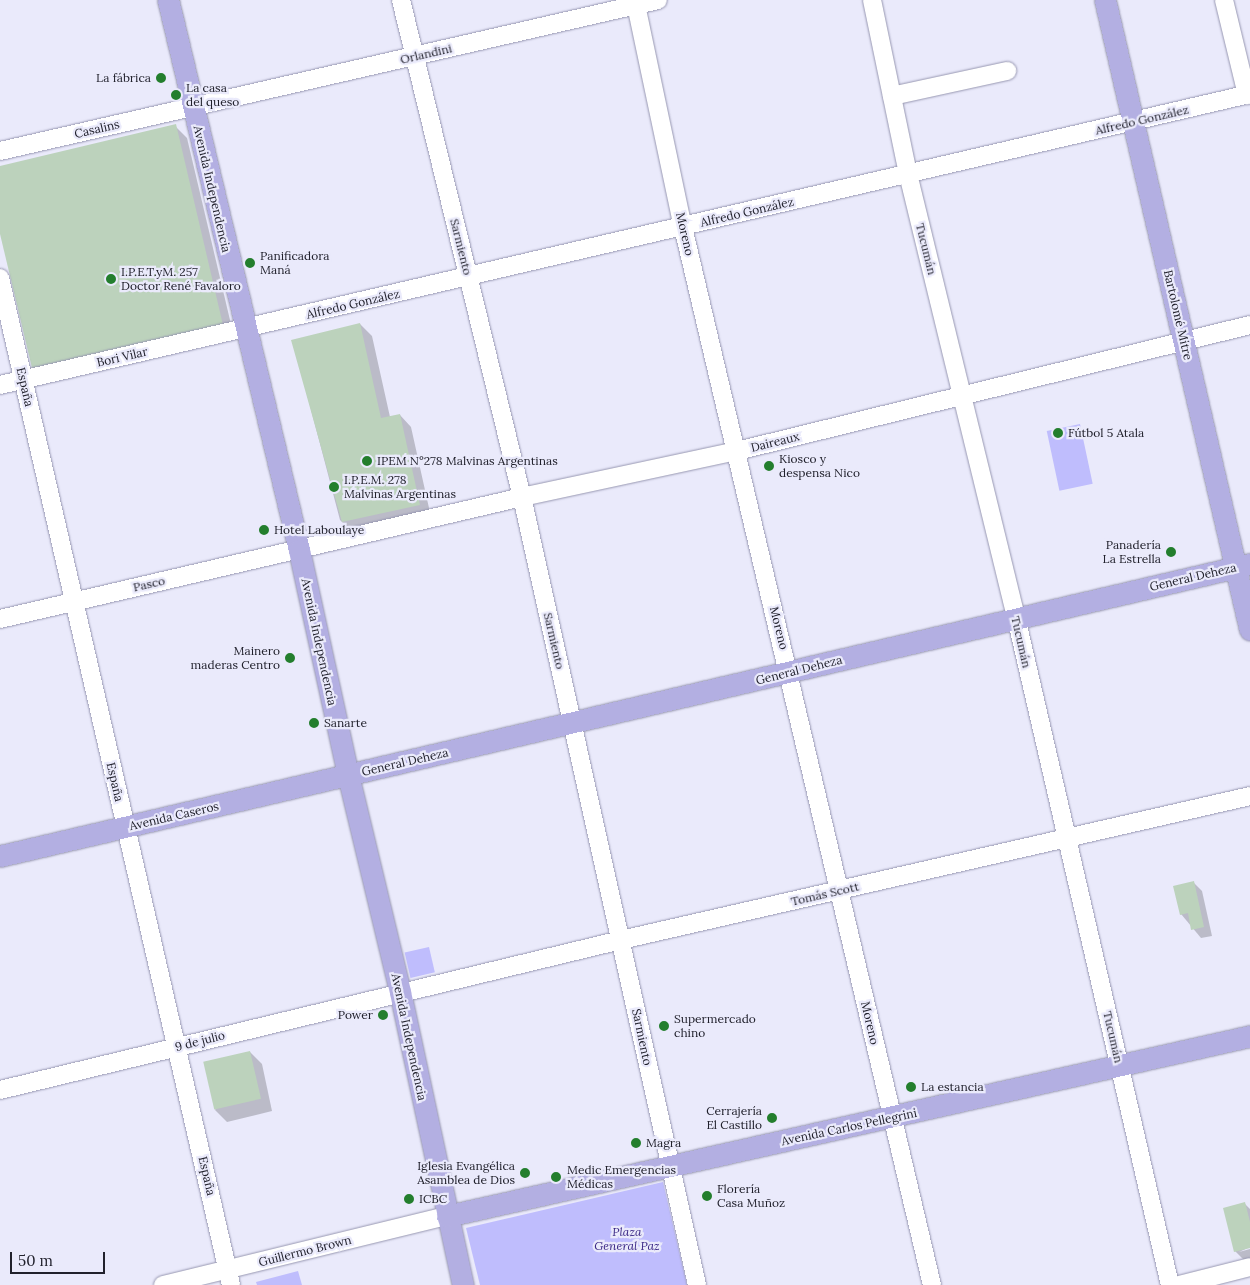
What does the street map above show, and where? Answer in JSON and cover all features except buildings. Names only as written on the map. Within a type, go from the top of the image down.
[{"type":"main road","name":"Avenida Independencia","points":[[168,0],[299,550],[348,775],[400,992],[463,1285]]},
{"type":"main road","name":"Bartolomé Mitre","points":[[1105,0],[1184,341],[1243,566],[1250,630]]},
{"type":"main road","name":"General Deheza","points":[[348,775],[790,672],[1016,617],[1243,566]]},
{"type":"main road","name":"Avenida Caseros","points":[[0,856],[348,775]]},
{"type":"main road","name":"Avenida Carlos Pellegrini","points":[[447,1216],[670,1165],[1120,1067],[1250,1036]]},
{"type":"street","name":"Sarmiento","points":[[401,0],[413,57],[522,497],[697,1285]]},
{"type":"street","name":"Orlandini","points":[[193,108],[635,3],[658,0]]},
{"type":"street","name":"Tucumán","points":[[872,0],[908,174],[1016,617],[1170,1285]]},
{"type":"street","points":[[1224,0],[1249,95]]},
{"type":"street","name":"Moreno","points":[[635,3],[683,227],[790,672],[932,1285]]},
{"type":"street","points":[[892,96],[1007,71]]},
{"type":"street","name":"Alfredo González","points":[[245,329],[1249,95]]},
{"type":"street","name":"Casalins","points":[[0,151],[193,108]]},
{"type":"street","name":"España","points":[[0,278],[125,827],[178,1046],[229,1278]]},
{"type":"street","name":"Daireaux","points":[[299,550],[522,497],[737,451],[1250,326]]},
{"type":"street","name":"Bori Vilar","points":[[0,385],[245,329]]},
{"type":"street","name":"Pasco","points":[[0,619],[299,550]]},
{"type":"street","name":"Tomás Scott","points":[[400,992],[840,891],[1067,836],[1250,796]]},
{"type":"street","name":"9 de julio","points":[[0,1090],[400,992]]},
{"type":"street","name":"Guillermo Brown","points":[[163,1285],[229,1278],[447,1216]]},
{"type":"street","points":[[1179,1285],[1250,1267]]},
{"type":"green space","points":[[1080,424],[1093,484],[1059,491],[1047,431]]},
{"type":"green space","points":[[429,947],[435,972],[410,978],[405,953]]},
{"type":"green space","name":"Plaza General Paz","points":[[663,1182],[687,1285],[480,1285],[466,1228]]},
{"type":"green space","points":[[298,1271],[302,1285],[257,1285],[256,1282]]},
{"type":"place","name":"La fábrica","points":[[161,78]]},
{"type":"place","name":"La casa del queso","points":[[176,95]]},
{"type":"place","name":"Panificadora Maná","points":[[250,263]]},
{"type":"place","name":"I.P.E.T.yM. 257 Doctor René Favaloro","points":[[111,279]]},
{"type":"place","name":"Fútbol 5 Atala","points":[[1058,433]]},
{"type":"place","name":"IPEM N°278 Malvinas Argentinas","points":[[367,461]]},
{"type":"place","name":"Kiosco y despensa Nico","points":[[769,466]]},
{"type":"place","name":"I.P.E.M. 278 Malvinas Argentinas","points":[[334,487]]},
{"type":"place","name":"Hotel Laboulaye","points":[[264,530]]},
{"type":"place","name":"Panadería La Estrella","points":[[1171,552]]},
{"type":"place","name":"Mainero maderas Centro","points":[[290,658]]},
{"type":"place","name":"Sanarte","points":[[314,723]]},
{"type":"place","name":"Power","points":[[383,1015]]},
{"type":"place","name":"Supermercado chino","points":[[664,1026]]},
{"type":"place","name":"La estancia","points":[[911,1087]]},
{"type":"place","name":"Cerrajería El Castillo","points":[[772,1118]]},
{"type":"place","name":"Magra","points":[[636,1143]]},
{"type":"place","name":"Iglesia Evangélica Asamblea de Dios","points":[[525,1173]]},
{"type":"place","name":"Medic Emergencias Médicas","points":[[556,1177]]},
{"type":"place","name":"Florería Casa Muñoz","points":[[707,1196]]},
{"type":"place","name":"ICBC","points":[[409,1199]]}]
